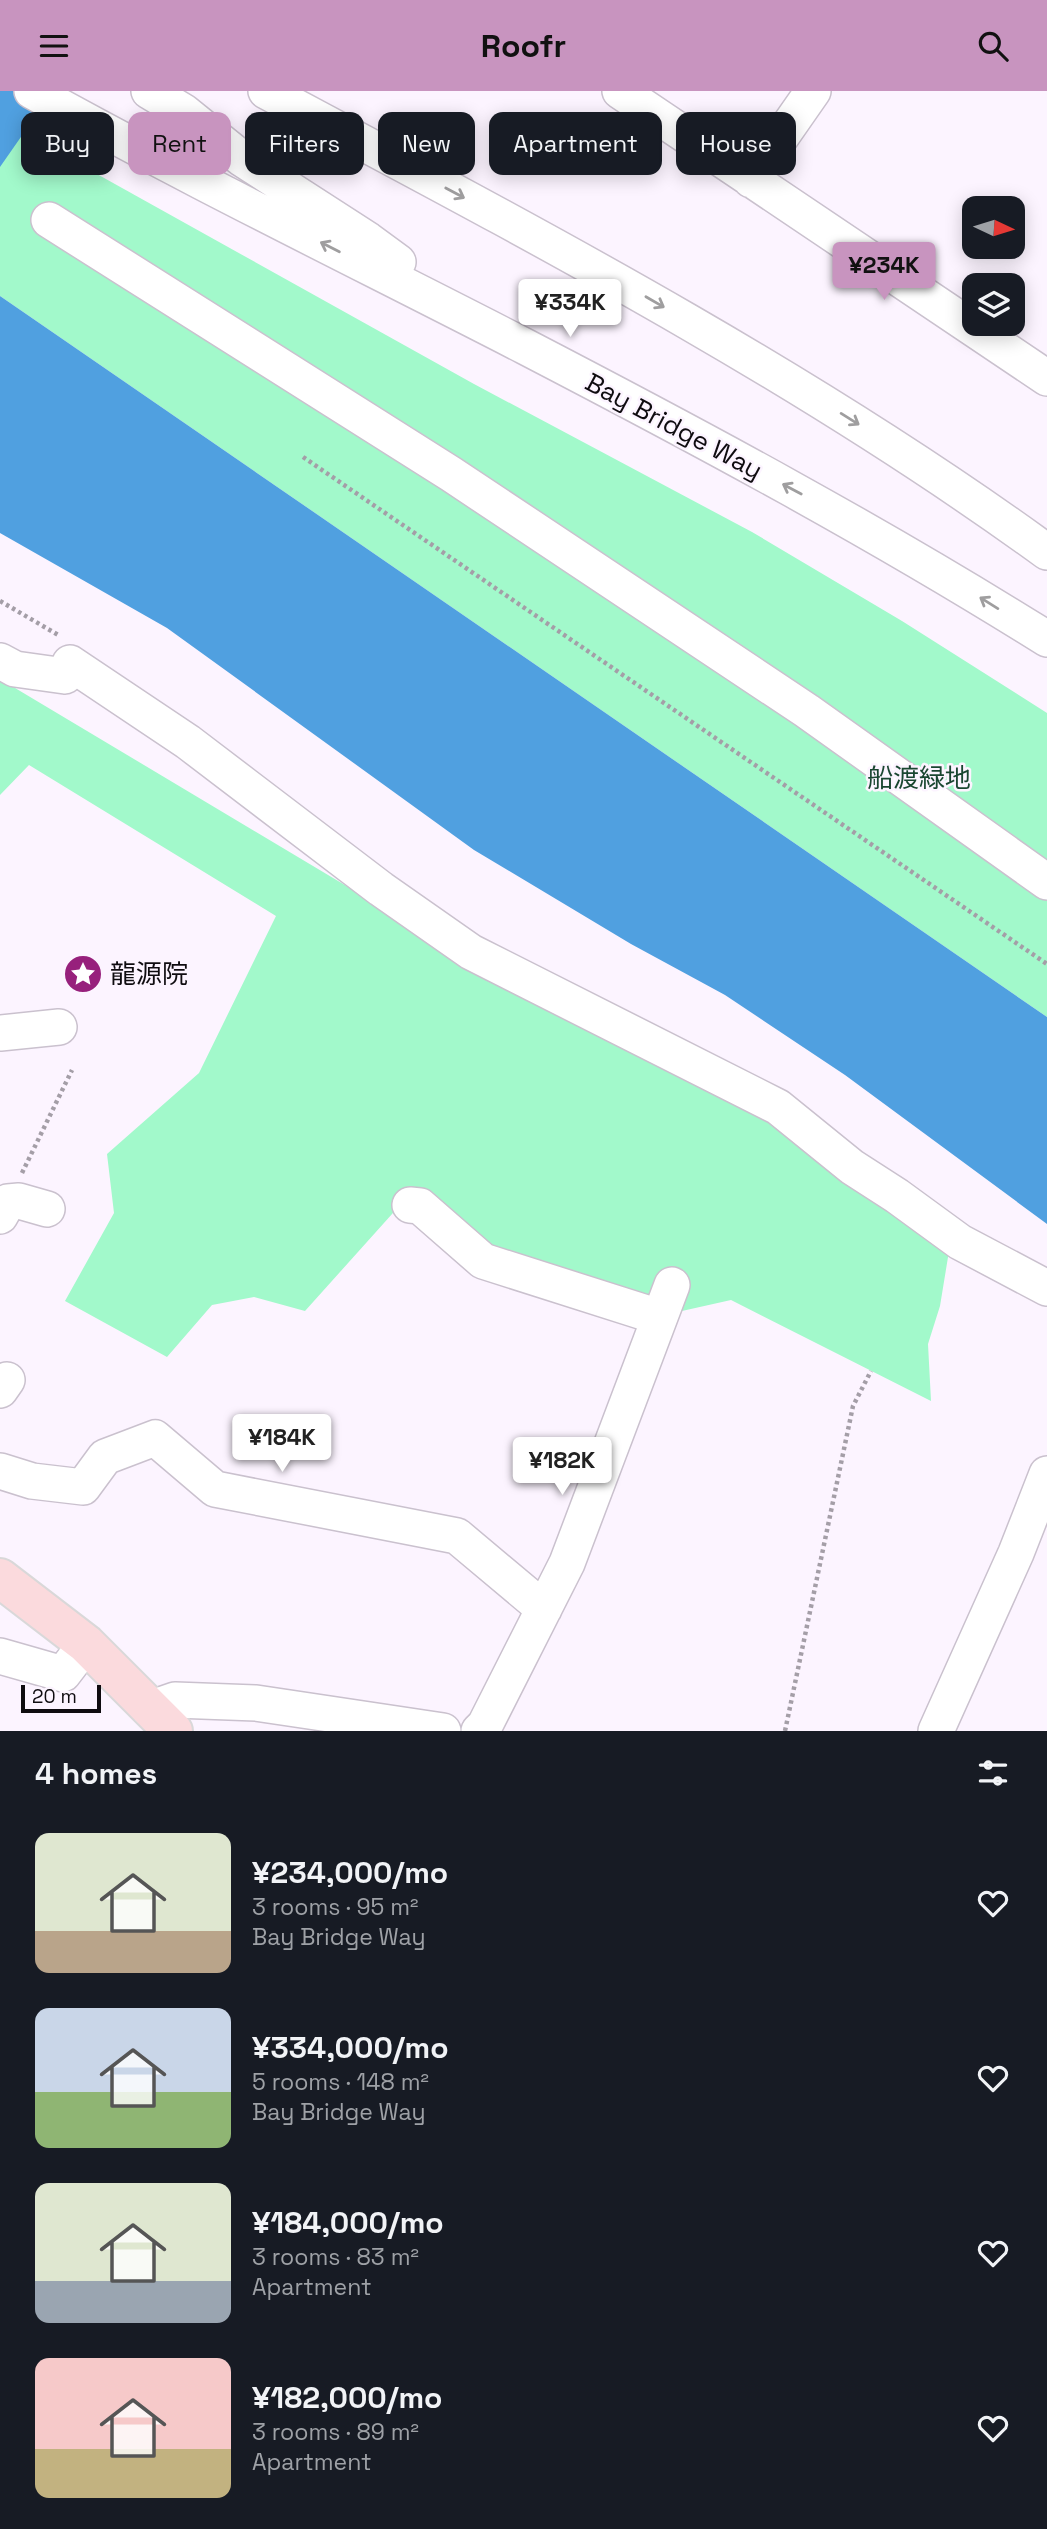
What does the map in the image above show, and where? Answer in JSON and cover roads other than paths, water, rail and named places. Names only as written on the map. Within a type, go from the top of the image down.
[{"type":"main road","points":[[0,1578],[86,1644],[161,1720]]},
{"type":"street","points":[[149,91],[184,112],[241,158],[368,240],[479,323]]},
{"type":"street","points":[[265,91],[597,270],[753,359],[890,445],[1047,552]]},
{"type":"street","points":[[620,91],[1047,378]]},
{"type":"street","points":[[751,180],[813,91]]},
{"type":"street","name":"Bay Bridge Way","points":[[44,98],[799,492],[976,594],[1047,639]]},
{"type":"street","points":[[49,220],[485,497],[807,711],[1047,882]]},
{"type":"street","points":[[0,661],[15,669],[65,675],[70,663],[188,743],[381,890],[471,951],[778,1107],[852,1167],[960,1242],[1047,1288]]},
{"type":"street","points":[[0,1033],[59,1027]]},
{"type":"street","points":[[4,1209],[19,1201],[47,1209]]},
{"type":"street","points":[[410,1205],[420,1206],[483,1261],[659,1317]]},
{"type":"street","points":[[479,1731],[485,1725],[567,1563],[672,1285]]},
{"type":"street","points":[[0,1471],[32,1481],[83,1487],[105,1457],[155,1438],[215,1489],[457,1536],[544,1609]]},
{"type":"street","points":[[936,1731],[1016,1553],[1047,1474]]},
{"type":"street","points":[[0,1656],[64,1674],[86,1644]]},
{"type":"street","points":[[161,1720],[175,1700],[256,1703],[443,1731]]},
{"type":"water","points":[[0,91],[53,91],[38,112],[21,112],[21,137],[0,167]]},
{"type":"water","points":[[0,296],[1047,1017],[1047,1224],[845,1075],[725,995],[631,944],[474,850],[167,628],[0,533]]},
{"type":"place","name":"龍源院","points":[[83,974]]},
{"type":"park label","name":"船渡緑地","points":[[919,778]]}]
